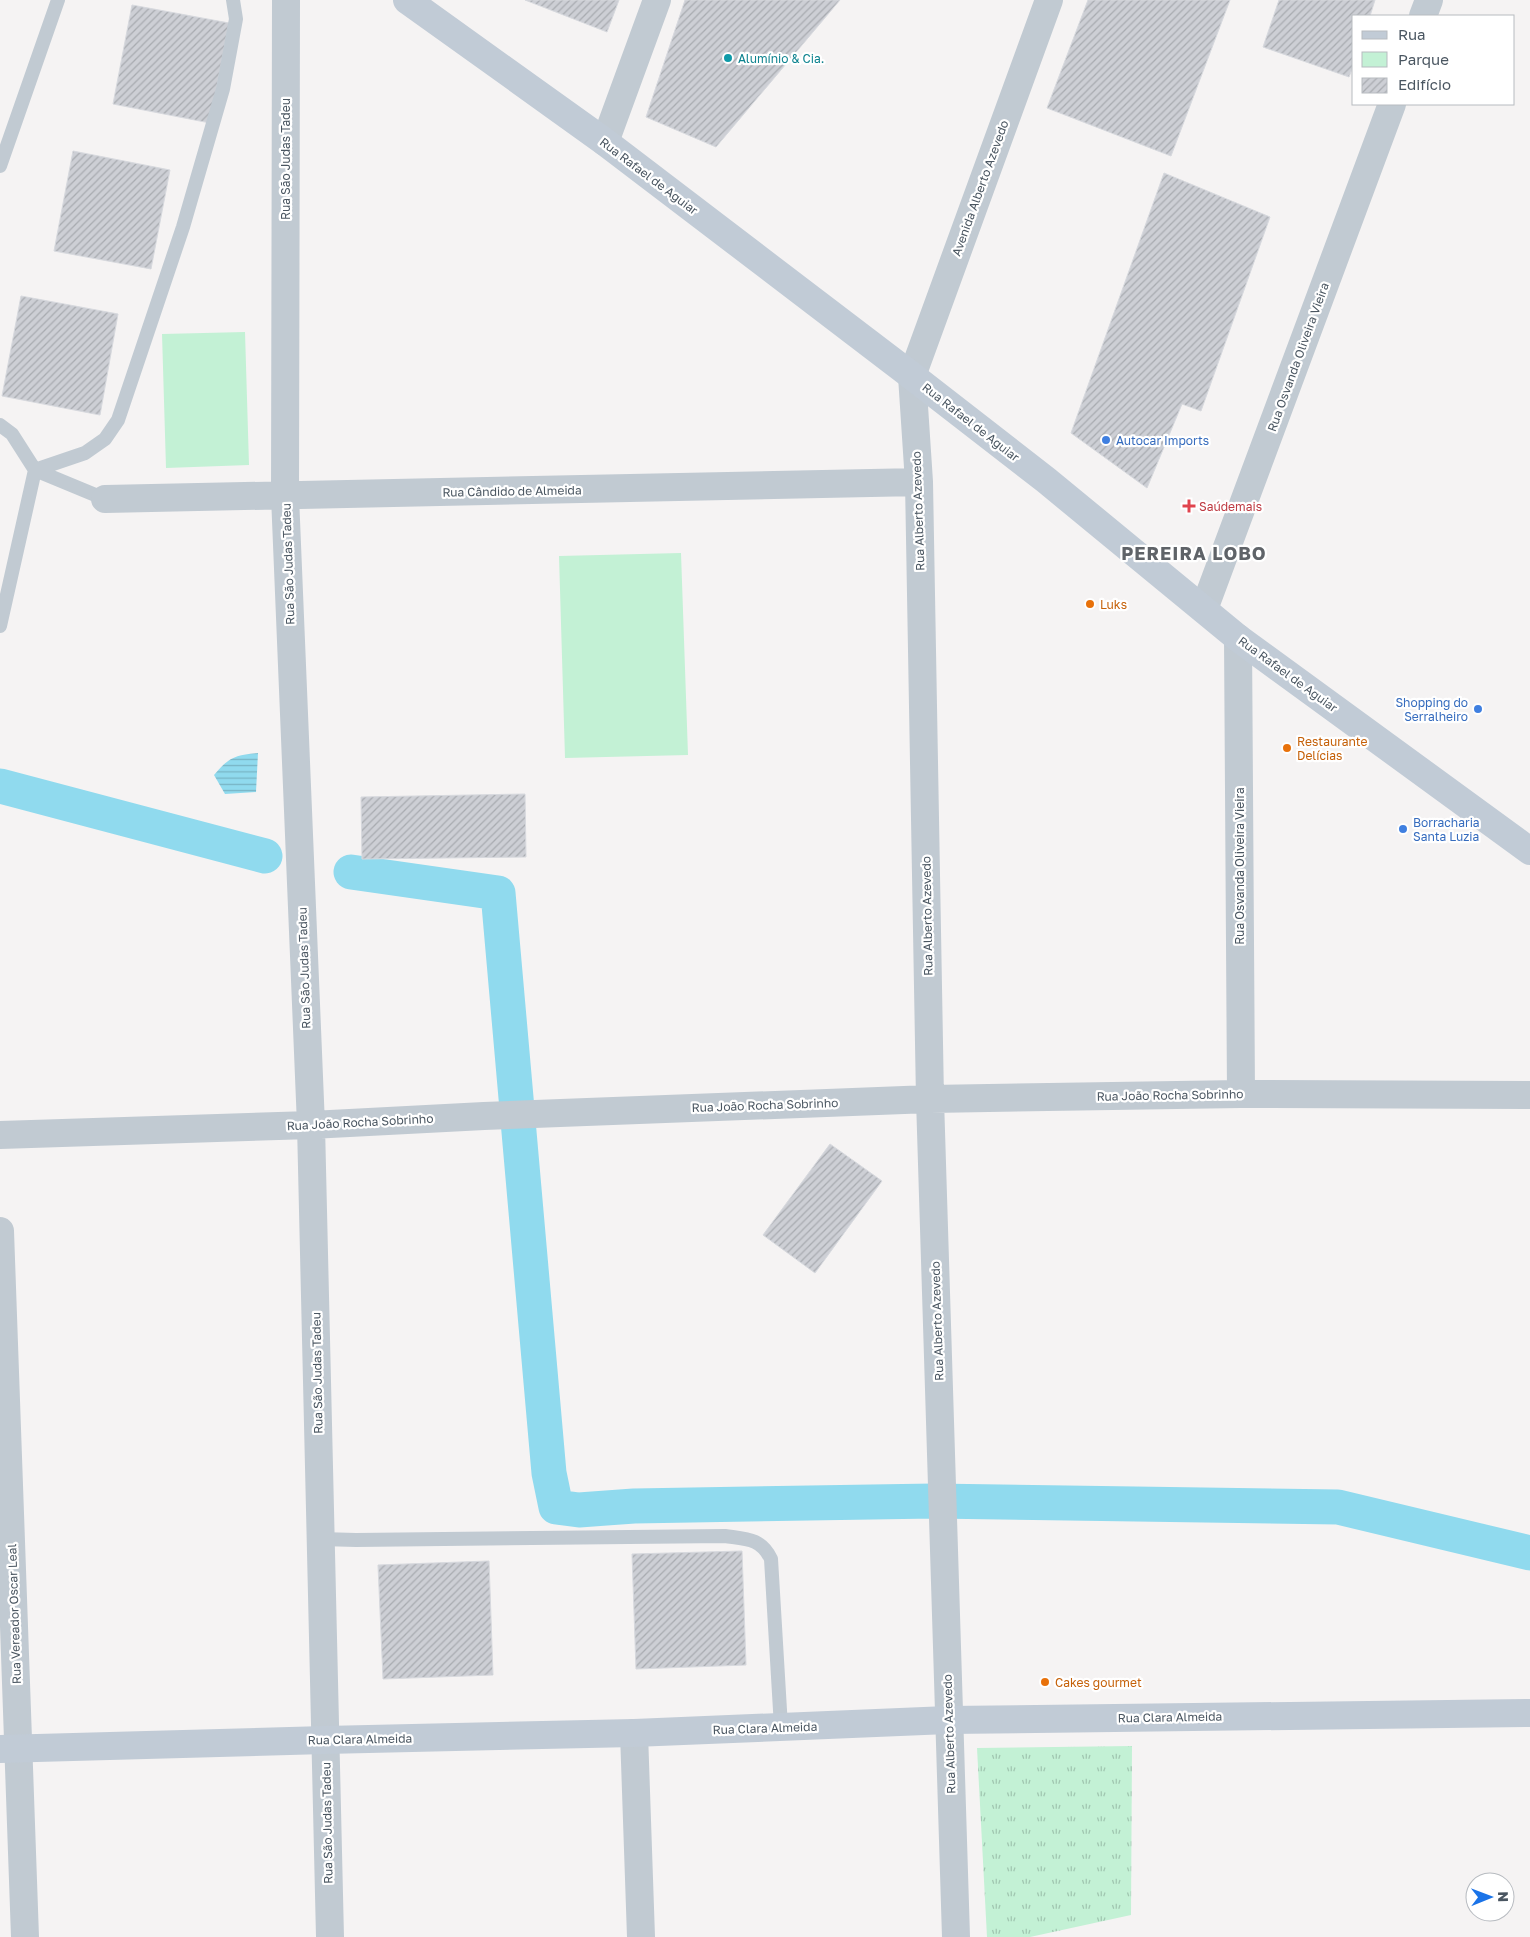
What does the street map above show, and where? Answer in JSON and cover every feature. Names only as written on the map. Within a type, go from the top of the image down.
[{"type":"street","name":"Rua São Judas Tadeu","points":[[286,0],[285,496],[310,1125],[330,1937]]},
{"type":"street","name":"Rua Rafael de Aguiar","points":[[407,0],[605,142],[912,376],[1046,480],[1238,638],[1530,851]]},
{"type":"street","points":[[605,142],[656,0]]},
{"type":"street","name":"Avenida Alberto Azevedo","points":[[912,376],[1048,0]]},
{"type":"street","points":[[1423,15],[1429,0]]},
{"type":"street","name":"Rua Osvanda Oliveira Vieira","points":[[1204,610],[1392,105]]},
{"type":"street","name":"Rua Alberto Azevedo","points":[[912,376],[918,482],[930,1100],[956,1937]]},
{"type":"street","name":"Rua Cândido de Almeida","points":[[105,499],[918,482]]},
{"type":"street","name":"Rua Osvanda Oliveira Vieira","points":[[1238,638],[1241,1094]]},
{"type":"street","name":"Rua João Rocha Sobrinho","points":[[0,1135],[310,1125],[484,1116],[930,1100],[1241,1094],[1530,1095]]},
{"type":"street","name":"Rua Vereador Oscar Leal","points":[[0,1231],[10,1749],[25,1937]]},
{"type":"street","name":"Rua Clara Almeida","points":[[10,1749],[634,1733],[948,1720],[1530,1713]]},
{"type":"street","points":[[634,1733],[641,1937]]},
{"type":"lane","points":[[0,166],[58,0]]},
{"type":"lane","points":[[35,470],[85,453],[105,439],[118,420],[183,228],[223,89],[236,20],[233,0]]},
{"type":"lane","points":[[0,426],[12,434],[35,470],[105,499]]},
{"type":"lane","points":[[0,626],[35,470]]},
{"type":"lane","points":[[321,1539],[725,1536],[751,1539],[766,1548],[771,1559],[781,1727]]},
{"type":"green space","points":[[245,332],[249,465],[166,468],[162,334]]},
{"type":"green space","points":[[681,553],[688,755],[565,758],[559,556]]},
{"type":"green space","points":[[1132,1746],[1131,1915],[1030,1937],[987,1937],[977,1748]]},
{"type":"water","points":[[258,753],[256,792],[225,794],[214,775],[224,764],[233,758]]},
{"type":"building","points":[[525,0],[619,0],[607,32]]},
{"type":"building","name":"Alumínio & Cia.","points":[[685,0],[840,0],[716,147],[646,117]]},
{"type":"building","points":[[1088,0],[1230,0],[1171,156],[1047,108]]},
{"type":"building","points":[[1279,0],[1375,0],[1370,15],[1352,15],[1352,69],[1349,77],[1263,47]]},
{"type":"building","points":[[132,5],[229,23],[210,123],[113,104]]},
{"type":"building","points":[[73,151],[170,170],[151,269],[54,251]]},
{"type":"building","points":[[1164,173],[1270,217],[1201,411],[1182,404],[1147,488],[1071,433]]},
{"type":"building","points":[[21,296],[118,314],[100,415],[2,396]]},
{"type":"building","points":[[525,794],[526,857],[362,859],[361,797]]},
{"type":"building","points":[[830,1144],[882,1181],[815,1273],[763,1235]]},
{"type":"building","points":[[742,1551],[746,1665],[636,1669],[632,1554]]},
{"type":"building","points":[[489,1561],[493,1675],[383,1679],[378,1565]]},
{"type":"waterway","points":[[0,786],[265,856]]},
{"type":"waterway","points":[[351,872],[498,893],[549,1473],[556,1507],[579,1510],[634,1506],[934,1501],[1338,1507],[1530,1553]]},
{"type":"place","name":"Alumínio & Cia.","points":[[728,58]]},
{"type":"place","name":"Autocar Imports","points":[[1106,440]]},
{"type":"place","name":"Saúdemais","points":[[1189,506]]},
{"type":"place","name":"Luks","points":[[1090,604]]},
{"type":"place","name":"Shopping do Serralheiro","points":[[1478,709]]},
{"type":"place","name":"Restaurante Delícias","points":[[1287,748]]},
{"type":"place","name":"Borracharia Santa Luzia","points":[[1403,829]]},
{"type":"place","name":"Cakes gourmet","points":[[1045,1682]]},
{"type":"district","name":"PEREIRA LOBO","points":[[1194,553]]}]
